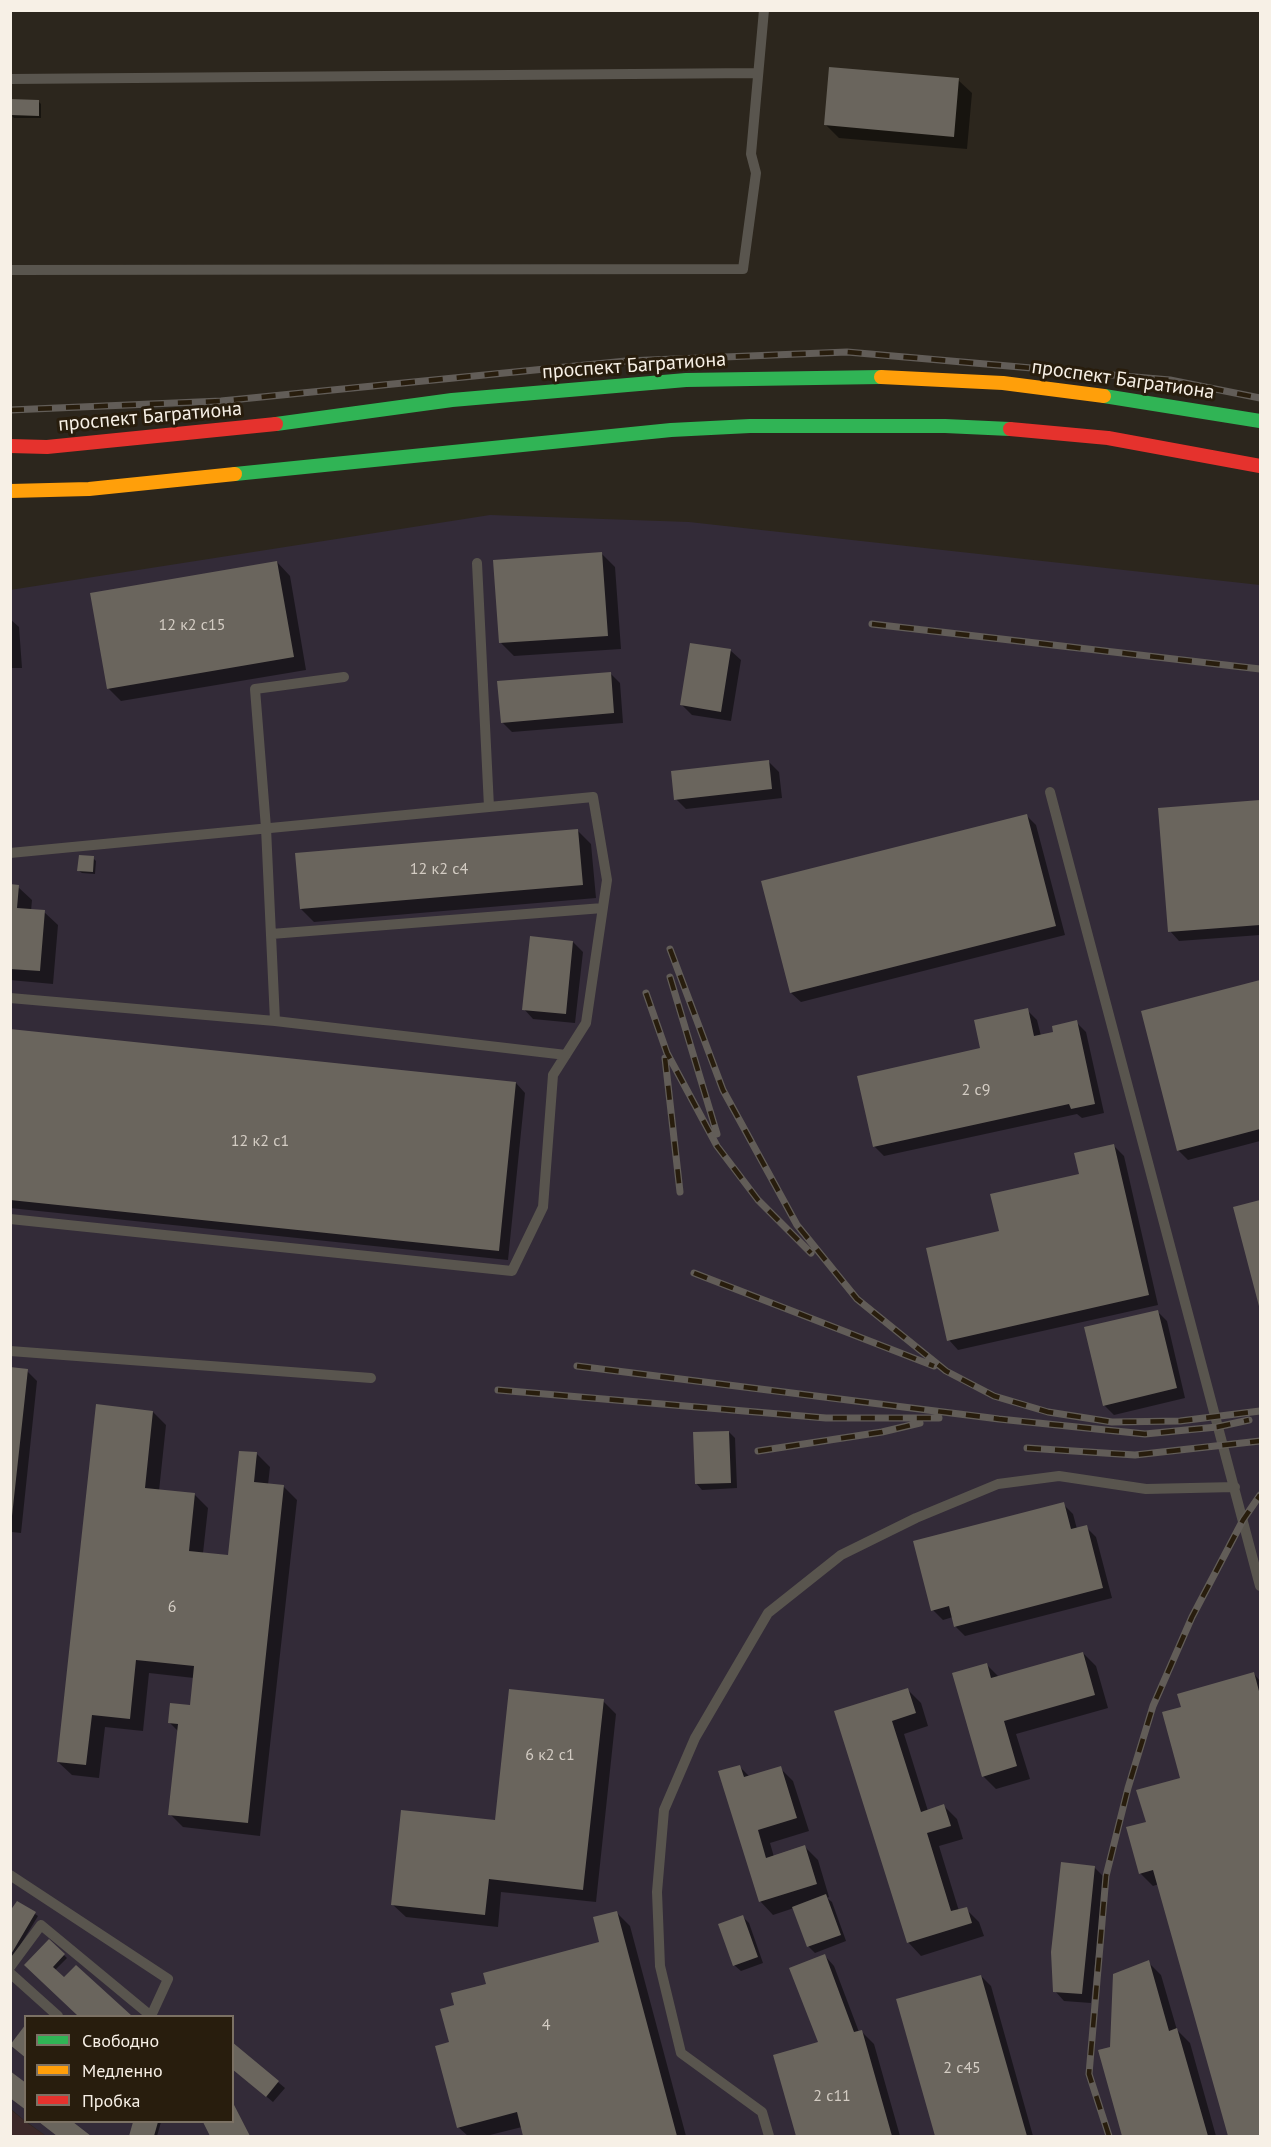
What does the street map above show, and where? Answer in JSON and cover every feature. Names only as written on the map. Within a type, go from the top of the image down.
[{"type":"main road","name":"проспект Багратиона","points":[[10,446],[47,447],[223,431],[452,400],[686,380],[765,376],[863,376],[1004,383],[1132,400],[1260,421]]},
{"type":"main road","points":[[10,502],[89,489],[671,430],[750,426],[934,426],[1023,430],[1108,438],[1260,466]]},
{"type":"main road","points":[[10,491],[89,489]]},
{"type":"lane","points":[[10,270],[743,269],[756,173],[751,153],[764,10]]},
{"type":"lane","points":[[10,79],[757,73]]},
{"type":"lane","points":[[477,563],[489,807]]},
{"type":"lane","points":[[275,1021],[266,828],[255,689],[344,677]]},
{"type":"lane","points":[[1050,792],[1260,1586]]},
{"type":"lane","points":[[10,853],[593,797],[607,880],[586,1023],[553,1075],[543,1207],[512,1271],[10,1219]]},
{"type":"lane","points":[[271,934],[603,908]]},
{"type":"lane","points":[[10,998],[275,1021],[566,1055]]},
{"type":"lane","points":[[10,1351],[371,1378]]},
{"type":"lane","points":[[769,2136],[762,2112],[681,2053],[660,1966],[657,1892],[664,1810],[694,1738],[768,1613],[841,1555],[916,1518],[998,1484],[1059,1476],[1146,1489],[1235,1487]]},
{"type":"lane","points":[[10,1875],[168,1979],[151,2015]]},
{"type":"lane","points":[[10,1967],[41,1925],[150,2015]]},
{"type":"lane","points":[[10,1973],[57,2015]]},
{"type":"shaded area","points":[[490,515],[689,522],[1260,585],[1260,2136],[46,2136],[28,2123],[234,2123],[234,2015],[24,2015],[24,2120],[11,2109],[10,590]]},
{"type":"shaded area","points":[[10,2109],[24,2120],[24,2123],[46,2136],[11,2136]]},
{"type":"building","points":[[829,67],[959,78],[954,137],[824,125]]},
{"type":"building","points":[[10,99],[39,100],[39,116],[10,115]]},
{"type":"building","points":[[602,552],[608,636],[499,643],[493,560]]},
{"type":"building","points":[[277,561],[294,657],[107,689],[90,593]]},
{"type":"building","points":[[690,643],[731,649],[721,712],[680,705]]},
{"type":"building","points":[[611,672],[614,713],[501,723],[497,681]]},
{"type":"building","points":[[769,760],[772,789],[674,800],[671,771]]},
{"type":"building","points":[[1260,800],[1260,925],[1168,932],[1158,808]]},
{"type":"building","points":[[1027,814],[1056,926],[790,993],[761,881]]},
{"type":"building","points":[[578,829],[583,885],[300,909],[295,853]]},
{"type":"building","points":[[79,855],[94,856],[93,872],[77,871]]},
{"type":"building","points":[[10,884],[19,885],[17,908],[45,910],[40,971],[10,969]]},
{"type":"building","points":[[530,936],[573,941],[566,1014],[522,1010]]},
{"type":"building","points":[[1260,980],[1260,1129],[1177,1151],[1141,1011]]},
{"type":"building","points":[[1028,1008],[1034,1036],[1053,1032],[1052,1026],[1077,1020],[1095,1104],[1071,1109],[1069,1104],[873,1147],[857,1076],[980,1048],[974,1020]]},
{"type":"building","points":[[10,1029],[516,1082],[499,1251],[10,1200]]},
{"type":"building","points":[[1114,1144],[1149,1295],[947,1341],[926,1248],[999,1231],[990,1194],[1079,1174],[1074,1153]]},
{"type":"building","points":[[1260,1200],[1260,1310],[1233,1207]]},
{"type":"building","points":[[1158,1310],[1177,1388],[1103,1406],[1084,1327]]},
{"type":"building","points":[[10,1367],[28,1369],[12,1516],[10,1516]]},
{"type":"building","points":[[96,1404],[153,1411],[145,1488],[195,1493],[189,1551],[228,1555],[239,1451],[257,1452],[254,1482],[284,1485],[248,1823],[168,1815],[178,1724],[168,1723],[170,1703],[190,1705],[194,1666],[136,1660],[130,1719],[92,1715],[86,1765],[57,1762]]},
{"type":"building","points":[[729,1431],[731,1483],[695,1484],[693,1432]]},
{"type":"building","points":[[1064,1502],[1071,1529],[1087,1525],[1103,1588],[954,1627],[949,1606],[931,1611],[913,1541]]},
{"type":"building","points":[[1083,1652],[1095,1695],[1004,1721],[1017,1766],[982,1777],[952,1673],[987,1663],[991,1678]]},
{"type":"building","points":[[1254,1672],[1260,1695],[1260,2136],[1228,2136],[1153,1870],[1139,1874],[1126,1827],[1146,1822],[1136,1790],[1180,1778],[1162,1712],[1181,1707],[1177,1694]]},
{"type":"building","points":[[908,1688],[916,1713],[892,1721],[921,1812],[944,1804],[951,1826],[927,1833],[951,1911],[967,1907],[972,1923],[907,1943],[834,1711]]},
{"type":"building","points":[[509,1689],[604,1699],[583,1890],[489,1879],[485,1915],[391,1905],[401,1810],[495,1820]]},
{"type":"building","points":[[740,1765],[744,1777],[781,1766],[797,1818],[758,1830],[766,1858],[805,1845],[817,1884],[759,1902],[718,1771]]},
{"type":"building","points":[[1061,1862],[1095,1866],[1082,1994],[1053,1992],[1051,1952]]},
{"type":"building","points":[[826,1894],[841,1935],[807,1947],[792,1907]]},
{"type":"building","points":[[17,1901],[36,1912],[10,1956],[10,1911]]},
{"type":"building","points":[[617,1911],[677,2136],[523,2136],[517,2112],[457,2128],[435,2046],[449,2042],[440,2009],[454,2005],[451,1993],[486,1984],[483,1973],[599,1942],[593,1917]]},
{"type":"building","points":[[743,1915],[758,1957],[733,1966],[718,1924]]},
{"type":"building","points":[[49,1939],[65,1954],[53,1967],[64,1977],[76,1965],[131,2015],[77,2015],[24,1965]]},
{"type":"building","points":[[825,1954],[854,2032],[862,2030],[892,2136],[796,2136],[773,2055],[818,2042],[789,1968]]},
{"type":"building","points":[[1149,1960],[1169,2031],[1177,2028],[1208,2136],[1122,2136],[1098,2050],[1110,2047],[1113,1974]]},
{"type":"building","points":[[981,1975],[1027,2136],[935,2136],[896,1999]]},
{"type":"building","points":[[24,2027],[24,2056],[10,2045]]},
{"type":"building","points":[[234,2044],[279,2081],[266,2097],[234,2071]]},
{"type":"building","points":[[10,2071],[24,2082],[24,2108],[10,2098]]},
{"type":"building","points":[[234,2105],[250,2136],[210,2136],[204,2123],[234,2123]]},
{"type":"building","points":[[40,2123],[74,2123],[91,2136],[57,2136]]},
{"type":"building","points":[[133,2123],[158,2123],[154,2136],[129,2136]]},
{"type":"railway","points":[[10,410],[221,401],[626,361],[847,352],[1170,380],[1260,398]]},
{"type":"railway","points":[[872,624],[1260,669]]},
{"type":"railway","points":[[670,949],[723,1090],[797,1225],[857,1299],[946,1371],[994,1396],[1048,1412],[1112,1422],[1180,1421],[1260,1411]]},
{"type":"railway","points":[[670,977],[717,1134]]},
{"type":"railway","points":[[646,993],[667,1053],[717,1146],[758,1200],[811,1253]]},
{"type":"railway","points":[[665,1058],[680,1192]]},
{"type":"railway","points":[[694,1273],[934,1366]]},
{"type":"railway","points":[[577,1366],[999,1419],[1145,1434],[1217,1427],[1249,1420]]},
{"type":"railway","points":[[498,1390],[826,1418],[939,1418]]},
{"type":"railway","points":[[758,1451],[882,1432],[920,1423]]},
{"type":"railway","points":[[1027,1448],[1135,1455],[1260,1441]]},
{"type":"railway","points":[[1109,2136],[1089,2074],[1106,1876],[1128,1788],[1153,1706],[1192,1617],[1243,1520],[1260,1495]]},
{"type":"traffic: fast","points":[[276,424],[452,400],[686,380],[881,377]]},
{"type":"traffic: fast","points":[[1104,396],[1260,421]]},
{"type":"traffic: fast","points":[[235,474],[671,430],[750,426],[945,426],[1010,429]]},
{"type":"traffic: slow","points":[[881,377],[1003,383],[1104,396]]},
{"type":"traffic: slow","points":[[10,491],[89,489],[235,474]]},
{"type":"traffic: jam","points":[[10,446],[47,447],[276,424]]},
{"type":"traffic: jam","points":[[1010,429],[1108,438],[1260,466]]}]
